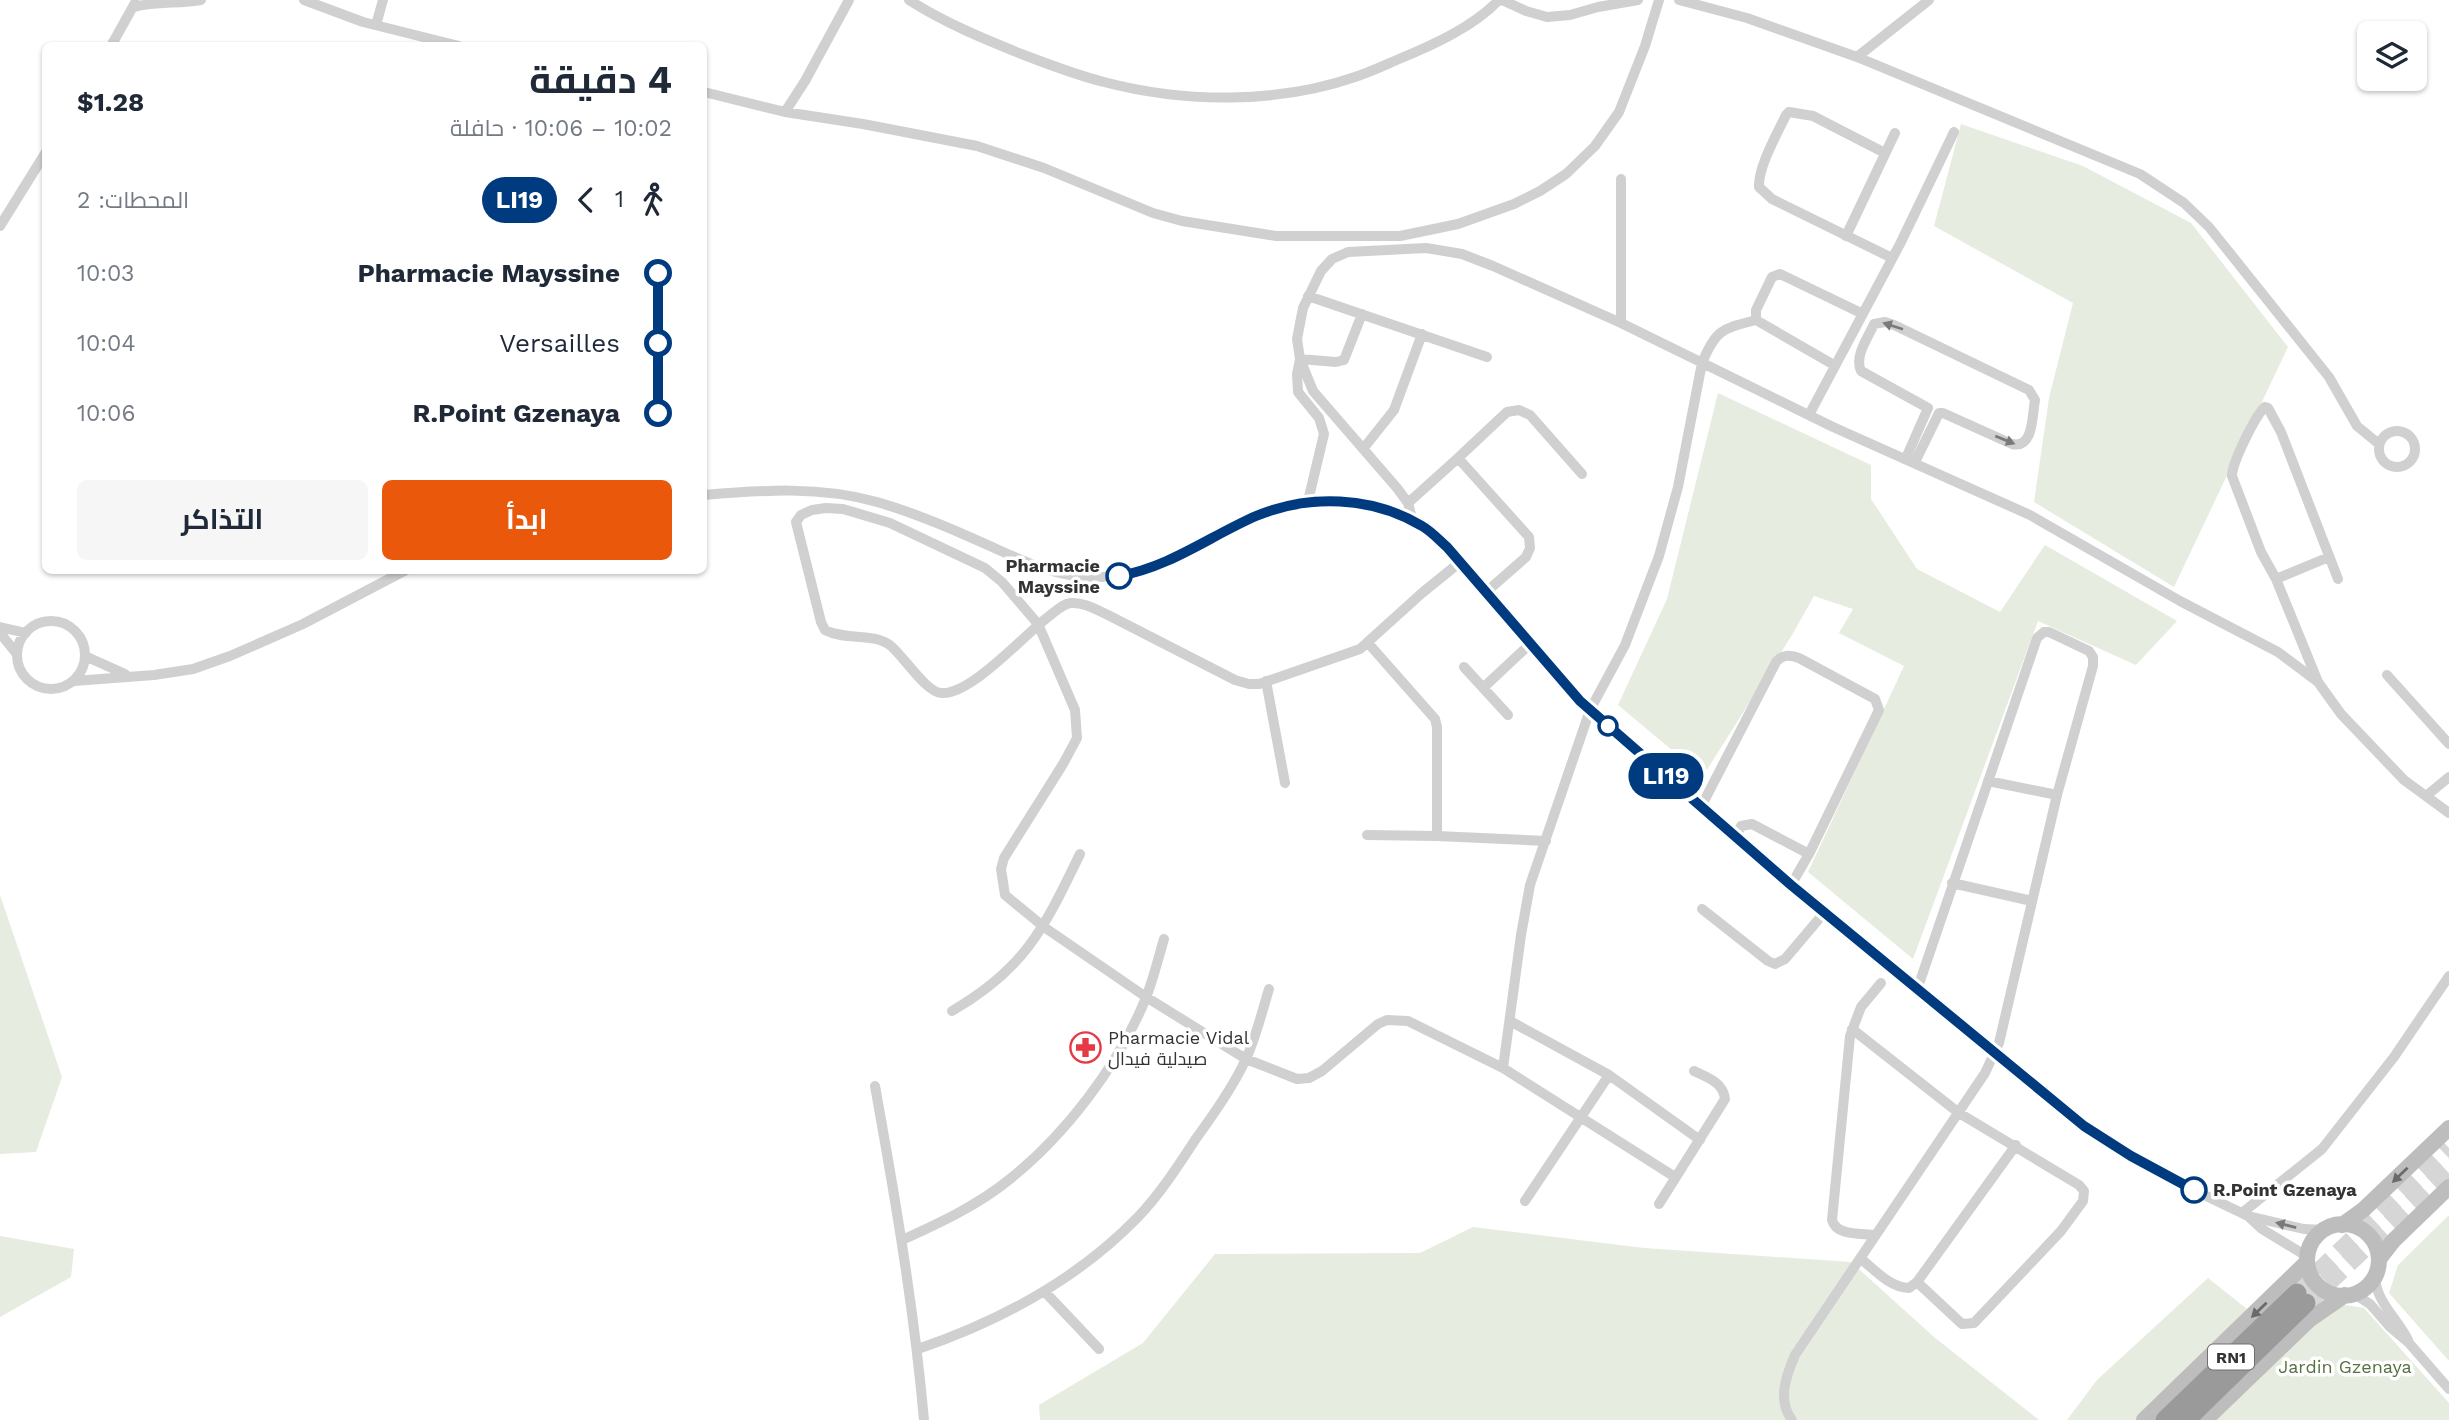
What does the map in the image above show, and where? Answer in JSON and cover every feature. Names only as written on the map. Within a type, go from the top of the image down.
[{"type":"highway","name":"RN1","points":[[2165,1420],[2302,1298],[2186,1420]]},
{"type":"street","points":[[113,42],[135,3],[152,1],[166,5],[201,0]]},
{"type":"street","points":[[304,0],[345,16],[443,42]]},
{"type":"street","points":[[376,25],[383,0]]},
{"type":"street","points":[[785,112],[849,0]]},
{"type":"street","points":[[909,0],[961,29],[1061,69],[1105,83],[1201,97],[1288,92],[1354,77],[1446,36],[1501,0],[1547,17],[1570,15],[1638,0]]},
{"type":"street","points":[[707,93],[785,112],[976,146],[1044,167],[1153,212],[1182,221],[1276,236],[1400,236],[1458,224],[1514,204],[1566,174],[1595,146],[1619,112],[1645,46],[1659,0]]},
{"type":"street","points":[[1679,0],[1747,18],[1857,57],[2140,174],[2184,202],[2208,227],[2309,350],[2329,377],[2357,426],[2379,444]]},
{"type":"street","points":[[1857,57],[1929,0]]},
{"type":"street","points":[[1885,153],[1813,116],[1789,111],[1758,182],[1759,187],[1772,199],[1892,258]]},
{"type":"street","points":[[1809,415],[1892,258],[1954,132]]},
{"type":"street","points":[[1846,236],[1895,133]]},
{"type":"street","points":[[0,226],[42,158]]},
{"type":"street","points":[[1621,179],[1621,323]]},
{"type":"street","points":[[1413,522],[1408,503],[1313,391],[1300,359],[1297,339],[1308,296],[1321,271],[1332,259],[1348,252],[1426,248],[1462,254],[1493,265],[1621,323],[1809,415],[2031,515],[2180,601],[2278,652],[2318,682]]},
{"type":"street","points":[[1756,320],[1756,310],[1772,277],[1780,274],[1861,313]]},
{"type":"street","points":[[1308,296],[1487,357]]},
{"type":"street","points":[[1300,359],[1336,362],[1344,360],[1362,314]]},
{"type":"street","points":[[1503,1068],[1530,885],[1590,710],[1625,645],[1659,556],[1686,452],[1702,363],[1709,346],[1723,328],[1756,320],[1834,365]]},
{"type":"street","points":[[1879,322],[1894,324],[2029,390],[2035,400],[2029,434],[2024,442],[2018,445],[1939,413],[1911,460],[1928,408],[1861,371],[1858,366],[1874,324],[1879,322]]},
{"type":"street","points":[[1363,449],[1394,410],[1422,334]]},
{"type":"street","points":[[1300,359],[1298,392],[1318,418],[1324,433],[1308,501]]},
{"type":"street","points":[[2338,579],[2281,432],[2265,407],[2236,458],[2232,476],[2261,552],[2276,579],[2318,682],[2361,737],[2404,780],[2449,813]]},
{"type":"street","points":[[1408,503],[1507,412],[1520,410],[1530,415],[1582,474]]},
{"type":"street","points":[[1458,458],[1529,537],[1530,548],[1526,557],[1485,593]]},
{"type":"street","points":[[707,495],[806,491],[855,497],[907,512],[1027,564],[1065,575],[1098,578],[1141,572],[1258,515],[1308,501],[1354,503],[1383,509],[1413,522],[1447,547],[1530,645],[1590,710],[1791,885],[1917,990],[2084,1126],[2173,1180],[2245,1215],[2308,1259]]},
{"type":"street","points":[[1459,563],[1368,643],[1352,653],[1255,684],[1235,680],[1085,605],[1065,604],[1038,624],[968,685],[953,692],[934,693],[914,668],[886,643],[872,638],[845,637],[825,630],[817,610],[796,522],[801,515],[826,508],[843,509],[890,523],[985,568],[1002,582],[1038,624],[1075,710],[1077,738],[1004,858],[1001,869],[1005,895],[1044,927],[1146,997],[1246,1059],[1297,1079],[1309,1078],[1322,1071],[1378,1024],[1387,1020],[1408,1021],[1503,1068],[1675,1177]]},
{"type":"street","points":[[2276,579],[2329,557]]},
{"type":"street","points":[[74,681],[193,669],[303,624],[398,574]]},
{"type":"street","points":[[46,622],[57,622],[67,626],[81,640],[85,656],[84,666],[74,681],[65,687],[42,688],[32,684],[24,676],[17,654],[26,632],[46,622]]},
{"type":"street","points":[[0,627],[26,632]]},
{"type":"street","points":[[1792,1420],[1783,1397],[1791,1365],[1801,1345],[1959,1113],[1995,1054],[2057,795],[2093,666],[2090,651],[2049,632],[2044,632],[2037,638],[1917,990]]},
{"type":"street","points":[[0,633],[17,654]]},
{"type":"street","points":[[1368,643],[1435,719],[1437,836]]},
{"type":"street","points":[[1483,688],[1530,645]]},
{"type":"street","points":[[1701,807],[1776,662],[1785,655],[1798,658],[1875,699],[1879,710],[1809,854],[1791,885]]},
{"type":"street","points":[[85,656],[107,668],[131,676]]},
{"type":"street","points":[[1464,667],[1508,715]]},
{"type":"street","points":[[2387,676],[2449,744]]},
{"type":"street","points":[[1266,681],[1285,783]]},
{"type":"street","points":[[2426,796],[2449,778]]},
{"type":"street","points":[[1988,780],[2057,795]]},
{"type":"street","points":[[1736,837],[1741,825],[1752,824],[1809,854]]},
{"type":"street","points":[[1367,835],[1546,841]]},
{"type":"street","points":[[952,1011],[976,998],[1026,952],[1044,927],[1080,854]]},
{"type":"street","points":[[1952,883],[2032,901]]},
{"type":"street","points":[[1702,909],[1775,964],[1785,959],[1824,913]]},
{"type":"street","points":[[902,1240],[965,1209],[1010,1179],[1073,1117],[1128,1035],[1146,997],[1164,939]]},
{"type":"street","points":[[2245,1215],[2322,1149],[2394,1057],[2449,976]]},
{"type":"street","points":[[1875,1235],[1838,1230],[1832,1220],[1852,1029],[1861,1007],[1881,983]]},
{"type":"street","points":[[918,1349],[991,1321],[1045,1292],[1106,1247],[1140,1215],[1199,1135],[1246,1059],[1269,989]]},
{"type":"street","points":[[1510,1021],[1609,1075],[1700,1140]]},
{"type":"street","points":[[1852,1029],[1959,1113],[2016,1145],[2079,1185],[2084,1191],[2083,1201],[2061,1231],[1970,1325],[1962,1324],[1917,1282]]},
{"type":"street","points":[[1659,1204],[1725,1099],[1720,1086],[1694,1071]]},
{"type":"street","points":[[1525,1201],[1609,1075]]},
{"type":"street","points":[[875,1086],[918,1349],[924,1420]]},
{"type":"street","points":[[2245,1215],[2304,1229],[2324,1230],[2342,1224],[2363,1210],[2449,1128]]},
{"type":"street","points":[[1860,1258],[1891,1284],[1909,1288],[1917,1282],[2016,1145]]},
{"type":"street","points":[[2379,1259],[2393,1241],[2449,1187]]},
{"type":"street","points":[[2342,1224],[2363,1230],[2377,1248],[2379,1259],[2375,1278],[2380,1297],[2398,1321],[2409,1343]]},
{"type":"street","points":[[2324,1230],[2312,1242],[2308,1259],[2310,1275],[2321,1288],[2336,1295],[2349,1294],[2362,1291],[2375,1278]]},
{"type":"street","points":[[2144,1420],[2308,1259]]},
{"type":"street","points":[[1045,1292],[1099,1349]]},
{"type":"street","points":[[2349,1294],[2370,1304],[2449,1389]]},
{"type":"street","points":[[2205,1420],[2309,1320],[2349,1294]]},
{"type":"green space","points":[[1961,124],[2083,166],[2191,223],[2288,347],[2174,587],[2034,502],[2049,398],[2073,303],[1934,226]]},
{"type":"green space","points":[[1718,393],[1871,465],[1871,499],[1917,569],[2000,612],[2045,545],[2177,621],[2136,665],[2038,621],[1913,959],[1808,872],[1904,666],[1839,633],[1853,609],[1814,596],[1703,776],[1618,705],[1667,599]]},
{"type":"green space","points":[[0,895],[62,1077],[36,1152],[0,1154]]},
{"type":"green space","points":[[2449,1215],[2449,1361],[2389,1293],[2398,1265]]},
{"type":"green space","points":[[1473,1227],[1644,1248],[1851,1262],[1934,1337],[2039,1420],[1040,1420],[1039,1405],[1143,1343],[1215,1254],[1420,1253]]},
{"type":"green space","points":[[0,1236],[74,1249],[71,1277],[0,1317]]},
{"type":"green space","points":[[2208,1278],[2247,1309],[2137,1420],[2067,1420],[2097,1380]]},
{"type":"green space","name":"Jardin Gzenaya","points":[[2345,1305],[2364,1308],[2449,1403],[2449,1420],[2214,1420],[2331,1309]]},
{"type":"tunnel","points":[[2297,1293],[2449,1148]]},
{"type":"tunnel","points":[[2306,1303],[2449,1168]]},
{"type":"bus line","name":"LI19","points":[[1119,576],[1141,572],[1161,564],[1258,515],[1308,501],[1354,503],[1383,509],[1423,527],[1447,547],[1580,701],[1791,885],[2084,1126],[2131,1156],[2194,1190]]},
{"type":"place","name":"Pharmacie Mayssine","points":[[1119,576]]},
{"type":"place","name":"Pharmacie Vidal صيدلية فيدال","points":[[1085,1048]]},
{"type":"place","name":"R.Point Gzenaya","points":[[2194,1190]]}]
